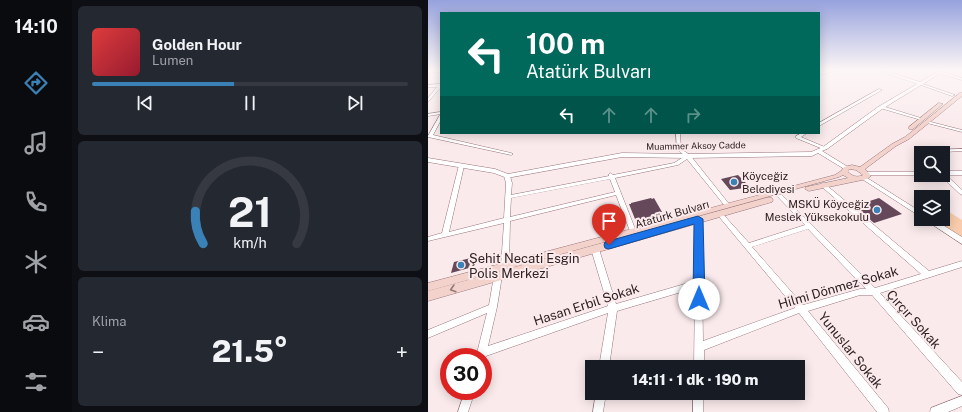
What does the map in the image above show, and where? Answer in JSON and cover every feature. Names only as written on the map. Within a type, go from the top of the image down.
[{"type":"main road","name":"Atatürk Bulvarı","points":[[428,296],[719,213],[862,175],[894,145],[899,137],[922,119],[959,96]]},
{"type":"main road","name":"Atatürk Bulvarı","points":[[894,145],[907,138],[959,96]]},
{"type":"main road","points":[[854,167],[862,175],[848,176],[845,170],[854,167]]},
{"type":"main road","name":"Atatürk Bulvarı","points":[[428,287],[837,176],[845,170]]},
{"type":"street","points":[[428,100],[437,89]]},
{"type":"street","name":"Muammer Aksoy Cadde","points":[[428,160],[495,171],[507,176],[618,155],[688,156],[751,154],[801,156],[818,152],[825,148],[881,107],[913,89]]},
{"type":"street","points":[[936,89],[959,96]]},
{"type":"street","points":[[820,124],[880,90]]},
{"type":"street","points":[[881,107],[922,119]]},
{"type":"street","points":[[428,115],[440,115]]},
{"type":"street","points":[[440,117],[430,135],[431,137],[511,154]]},
{"type":"street","points":[[928,122],[962,131]]},
{"type":"street","points":[[678,134],[679,149],[688,156],[727,205]]},
{"type":"street","points":[[803,134],[798,137],[825,148]]},
{"type":"street","points":[[950,151],[962,150]]},
{"type":"street","points":[[818,152],[845,170]]},
{"type":"street","points":[[508,196],[611,175],[676,164],[688,156]]},
{"type":"street","points":[[445,235],[461,166]]},
{"type":"street","points":[[950,174],[962,173]]},
{"type":"street","points":[[862,175],[914,174]]},
{"type":"street","points":[[611,175],[633,231]]},
{"type":"street","points":[[862,175],[914,210]]},
{"type":"street","points":[[505,266],[509,183],[507,176]]},
{"type":"street","points":[[950,181],[962,193]]},
{"type":"street","points":[[824,185],[928,275]]},
{"type":"street","points":[[428,239],[618,193]]},
{"type":"street","name":"Çırçır Sokak","points":[[780,196],[874,292],[962,390]]},
{"type":"street","name":"Yunuslar Sokak","points":[[719,213],[801,309],[884,412]]},
{"type":"street","points":[[698,219],[699,360]]},
{"type":"street","points":[[747,246],[809,226]]},
{"type":"street","points":[[939,226],[962,241]]},
{"type":"street","points":[[595,249],[613,308],[605,360]]},
{"type":"street","name":"Hilmi Dönmez Sokak","points":[[699,347],[801,309],[860,292],[874,292],[962,264]]},
{"type":"street","points":[[484,348],[498,276]]},
{"type":"street","name":"Hasan Erbil Sokak","points":[[492,351],[613,308],[699,283]]},
{"type":"street","points":[[428,334],[493,307]]},
{"type":"street","points":[[463,412],[467,400]]},
{"type":"street","points":[[598,412],[599,400]]},
{"type":"street","points":[[698,400],[698,412]]},
{"type":"street","points":[[935,412],[962,402]]},
{"type":"shaded area","points":[[950,212],[962,220],[962,238],[944,226],[950,226]]},
{"type":"building","name":"Köyceğiz Belediyesi","points":[[738,175],[748,185],[744,186],[745,188],[730,190],[721,179]]},
{"type":"building","points":[[654,198],[662,212],[659,212],[660,214],[638,220],[637,218],[635,219],[629,204]]},
{"type":"building","name":"MSKÜ Köyceğiz Meslek Yüksekokulu","points":[[879,198],[902,214],[874,223],[854,206]]},
{"type":"building","name":"Şehit Necati Esgin Polis Merkezi","points":[[471,258],[469,268],[451,273],[454,262]]},
{"type":"place","name":"Köyceğiz Belediyesi","points":[[734,182]]},
{"type":"place","name":"MSKÜ Köyceğiz Meslek Yüksekokulu","points":[[877,210]]},
{"type":"place","name":"Şehit Necati Esgin Polis Merkezi","points":[[461,265]]},
{"type":"route","points":[[609,245],[698,219],[699,299]]}]
